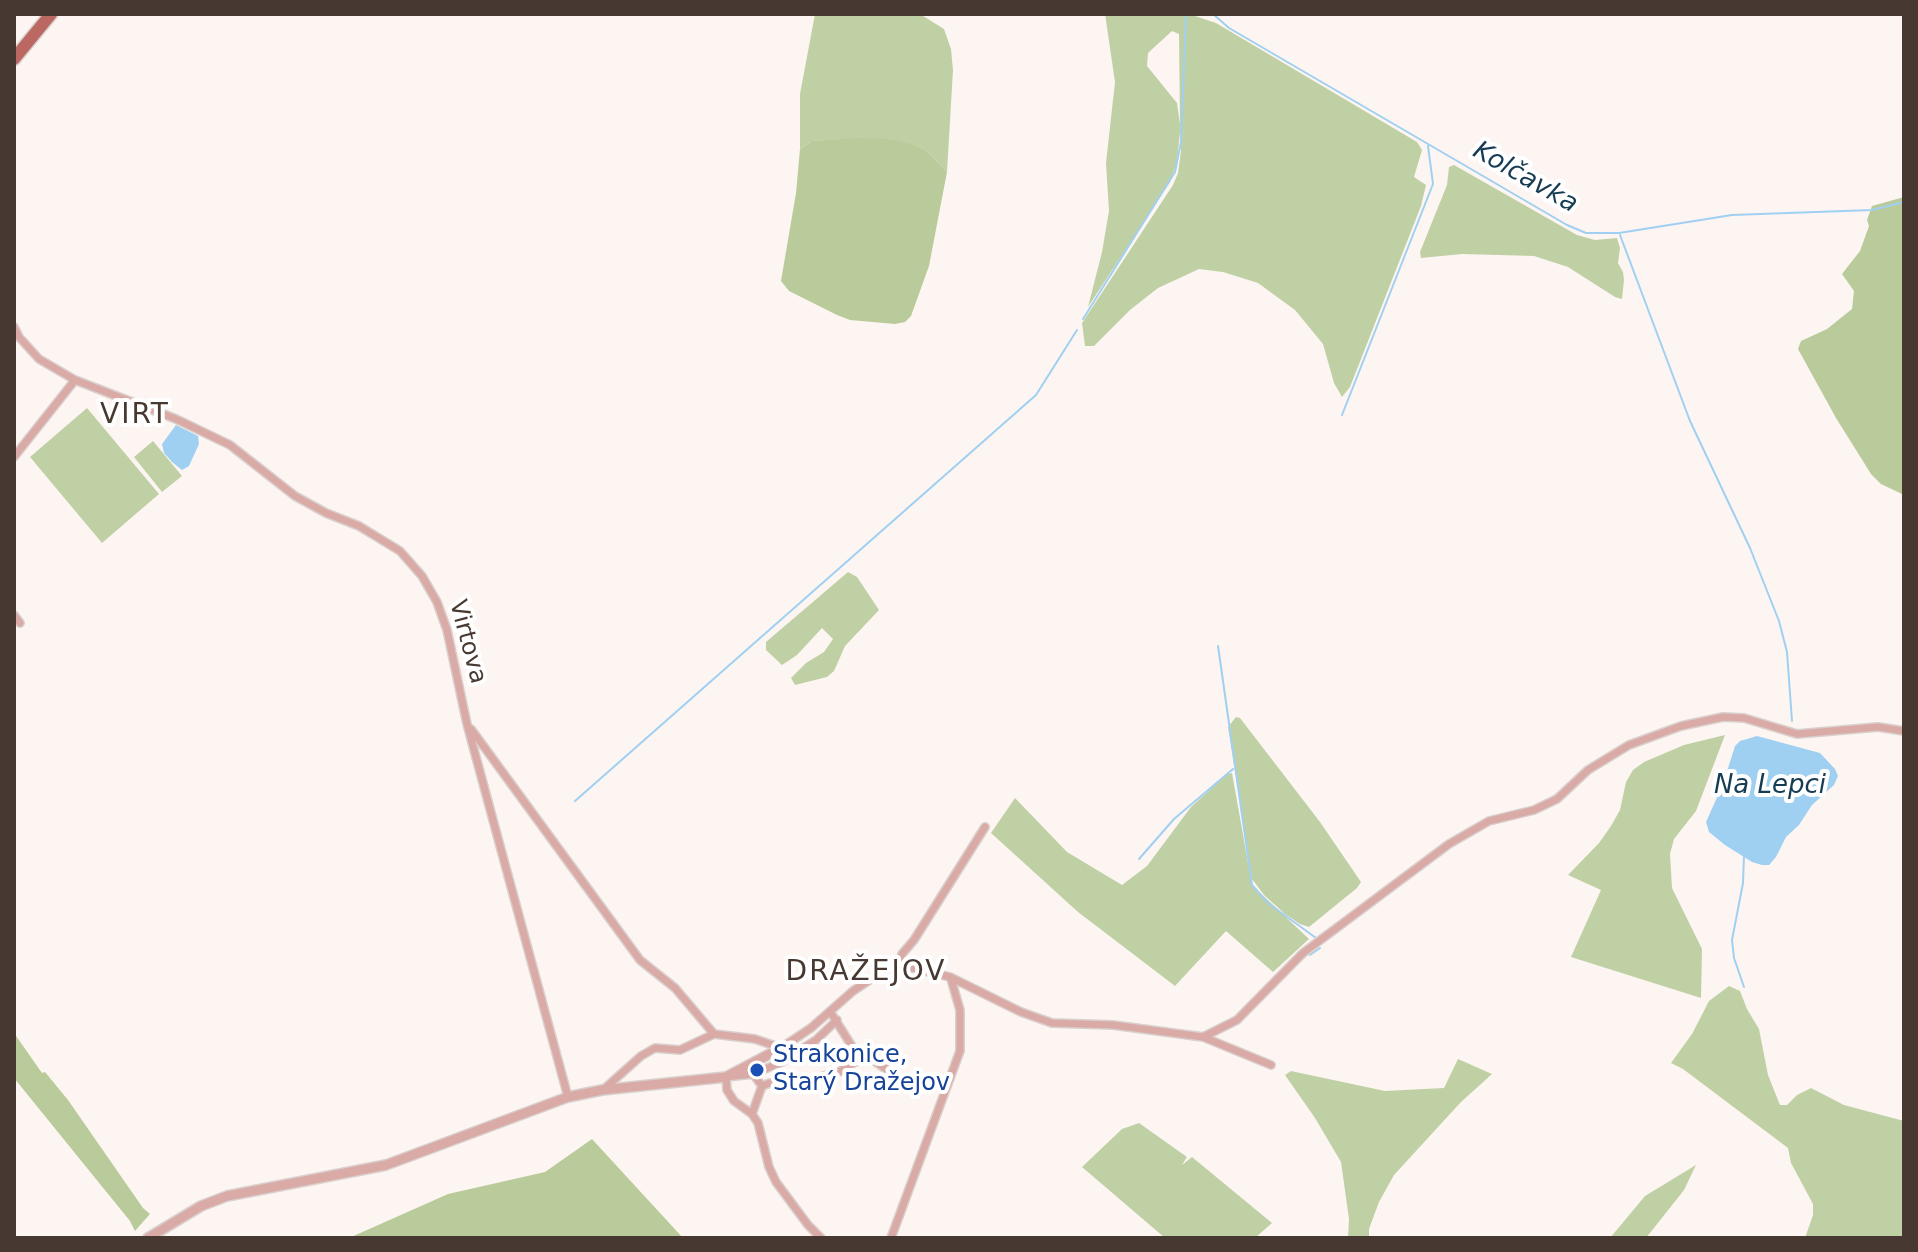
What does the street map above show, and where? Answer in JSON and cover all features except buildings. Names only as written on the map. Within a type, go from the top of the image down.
[{"type":"main road","points":[[14,59],[51,14]]},
{"type":"street","name":"Virtova","points":[[14,327],[39,359],[75,380],[208,433],[230,445],[279,485],[312,506],[359,526],[400,551],[422,576],[437,602],[447,630],[467,724],[568,1097]]},
{"type":"street","points":[[14,457],[75,380]]},
{"type":"street","points":[[14,615],[20,623]]},
{"type":"street","points":[[1203,1037],[1237,1020],[1303,953],[1449,844],[1489,821],[1534,810],[1557,799],[1588,770],[1629,745],[1681,726],[1723,717],[1744,718],[1797,734],[1878,727],[1904,731]]},
{"type":"street","points":[[467,724],[640,960],[675,988],[714,1034]]},
{"type":"street","points":[[899,965],[902,954],[985,827]]},
{"type":"street","points":[[726,1077],[781,1048],[831,1013],[853,991],[883,971],[899,965],[950,977],[1021,1012],[1052,1023],[1113,1025],[1203,1037],[1271,1065]]},
{"type":"street","points":[[891,1238],[960,1051],[958,996],[950,977]]},
{"type":"street","points":[[958,996],[974,989]]},
{"type":"street","points":[[831,1013],[860,1059]]},
{"type":"street","points":[[148,1238],[214,1200],[386,1165],[568,1097],[602,1090],[753,1074],[782,1062],[816,1040],[837,1020]]},
{"type":"street","points":[[602,1090],[641,1056],[655,1048],[680,1050],[714,1034],[755,1039],[781,1048]]},
{"type":"street","points":[[752,1114],[762,1086],[770,1083],[793,1084],[839,1072],[860,1059],[870,1058],[895,1075]]},
{"type":"street","points":[[753,1074],[762,1086]]},
{"type":"street","points":[[726,1077],[727,1090],[734,1101],[752,1114],[758,1123],[776,1182],[821,1238]]},
{"type":"street","points":[[808,1225],[811,1238]]},
{"type":"green space","points":[[815,14],[920,14],[944,29],[951,49],[953,70],[947,172],[928,152],[888,139],[812,141],[800,149],[800,94]]},
{"type":"green space","points":[[1105,14],[1189,14],[1216,23],[1417,142],[1422,150],[1414,177],[1426,185],[1421,206],[1350,387],[1342,397],[1334,383],[1323,344],[1295,310],[1258,283],[1223,272],[1199,269],[1158,288],[1130,310],[1094,346],[1085,346],[1082,323],[1173,185],[1181,151],[1180,132],[1177,162],[1170,182],[1088,307],[1109,211],[1106,163],[1115,82]],"holes":[[[1172,31],[1179,34],[1180,124],[1177,103],[1147,66],[1148,53]]]},
{"type":"green space","points":[[862,138],[911,144],[928,152],[947,172],[929,266],[911,316],[905,322],[850,320],[789,291],[781,281],[800,149],[812,141]]},
{"type":"green space","points":[[1454,165],[1577,235],[1595,240],[1617,238],[1620,248],[1618,263],[1624,280],[1622,299],[1568,267],[1534,256],[1462,254],[1421,258],[1420,252],[1447,185],[1449,167]]},
{"type":"green space","points":[[1904,197],[1904,495],[1881,484],[1871,474],[1798,349],[1801,341],[1827,329],[1852,309],[1854,291],[1842,274],[1860,251],[1872,206]]},
{"type":"green space","points":[[87,408],[159,494],[102,543],[30,457]]},
{"type":"green space","points":[[153,441],[182,476],[162,492],[134,457]]},
{"type":"green space","points":[[848,572],[857,577],[879,610],[845,646],[834,671],[827,677],[795,685],[791,678],[806,663],[824,652],[833,639],[822,628],[797,655],[782,665],[766,650],[766,642]]},
{"type":"green space","points":[[1236,717],[1240,718],[1320,822],[1361,882],[1309,927],[1285,914],[1252,879],[1228,727]]},
{"type":"green space","points":[[1725,735],[1696,811],[1674,839],[1670,854],[1672,888],[1702,949],[1701,998],[1571,957],[1601,890],[1568,875],[1611,826],[1620,810],[1626,782],[1633,770],[1684,745]]},
{"type":"green space","points":[[1232,773],[1252,885],[1309,939],[1273,972],[1226,931],[1175,986],[1078,912],[991,833],[1015,798],[1067,852],[1122,885],[1147,866],[1191,807],[1227,774]]},
{"type":"green space","points":[[1729,986],[1740,991],[1759,1029],[1768,1075],[1780,1105],[1787,1105],[1811,1088],[1844,1105],[1904,1121],[1904,1238],[1805,1238],[1813,1215],[1813,1204],[1791,1163],[1788,1148],[1671,1063],[1692,1034],[1709,1001]]},
{"type":"green space","points":[[14,1033],[42,1073],[45,1072],[68,1100],[150,1214],[135,1231],[14,1078]]},
{"type":"green space","points":[[1458,1059],[1492,1074],[1461,1102],[1394,1175],[1379,1202],[1369,1229],[1369,1238],[1348,1238],[1349,1219],[1341,1162],[1285,1075],[1291,1071],[1385,1091],[1444,1088]]},
{"type":"green space","points":[[1139,1123],[1187,1157],[1182,1165],[1192,1157],[1272,1223],[1255,1238],[1165,1238],[1082,1167],[1122,1129]]},
{"type":"green space","points":[[592,1139],[683,1238],[349,1238],[448,1194],[545,1172]]},
{"type":"green space","points":[[1696,1165],[1684,1190],[1646,1238],[1610,1238],[1645,1196]]},
{"type":"water","points":[[176,425],[198,436],[199,444],[189,466],[182,470],[164,453],[162,444]]},
{"type":"water","name":"Na Lepci","points":[[1757,736],[1820,753],[1838,776],[1834,785],[1812,805],[1799,825],[1786,837],[1769,865],[1752,862],[1725,845],[1709,832],[1706,822],[1735,746],[1740,741]]},
{"type":"waterway","points":[[1083,319],[1175,172],[1181,142],[1186,14]]},
{"type":"waterway","name":"Kolčavka","points":[[1213,14],[1229,28],[1567,225],[1586,233],[1619,233],[1732,215],[1872,210],[1904,202]]},
{"type":"waterway","points":[[1342,415],[1433,184],[1428,146]]},
{"type":"waterway","points":[[1620,235],[1690,421],[1750,548],[1779,621],[1787,652],[1792,721]]},
{"type":"waterway","points":[[575,801],[1036,395],[1077,330]]},
{"type":"waterway","points":[[1218,646],[1252,885],[1268,903],[1316,938]]},
{"type":"waterway","points":[[1139,859],[1174,819],[1233,769]]},
{"type":"waterway","points":[[1744,855],[1743,883],[1732,940],[1734,958],[1744,987]]},
{"type":"waterway","points":[[1310,955],[1320,948]]},
{"type":"place","name":"Strakonice, Starý Dražejov","points":[[757,1070]]},
{"type":"district","name":"VIRT","points":[[135,416]]},
{"type":"district","name":"DRAŽEJOV","points":[[866,973]]}]
